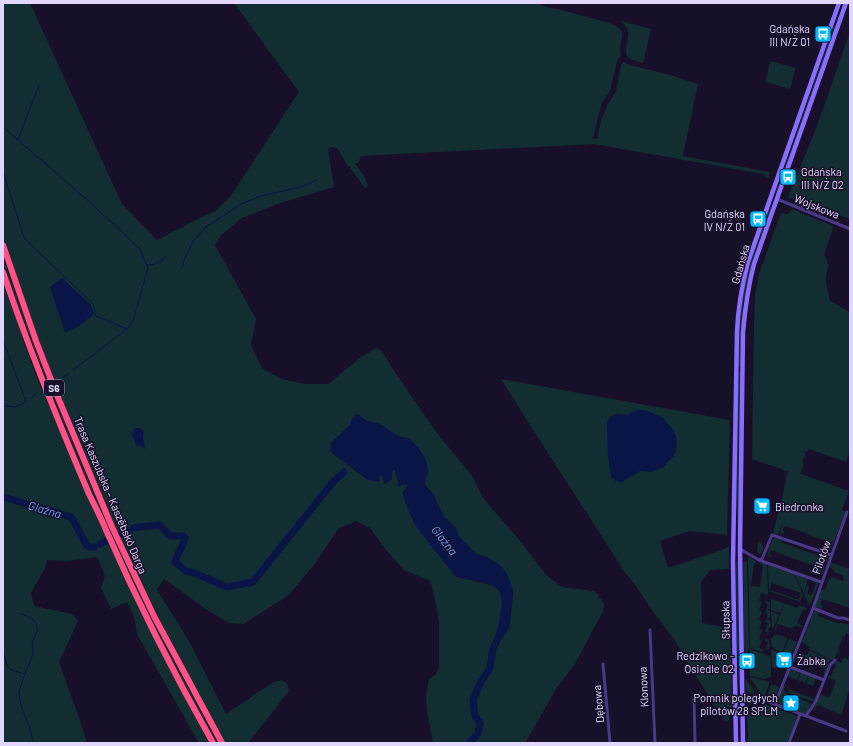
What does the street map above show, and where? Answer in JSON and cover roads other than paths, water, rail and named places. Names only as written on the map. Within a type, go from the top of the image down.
[{"type":"highway","name":"Trasa Kaszubska – Kaszëbskô Darga","points":[[3,246],[31,326],[109,528],[156,636],[213,743]]},
{"type":"highway","name":"Trasa Kaszubska – Kaszëbskô Darga","points":[[3,272],[40,374],[81,476],[109,528]]},
{"type":"highway","name":"Trasa Kaszubska – Kaszëbskô Darga","points":[[118,549],[222,743]]},
{"type":"main road","name":"Gdańska","points":[[734,544],[737,332],[742,286],[748,262],[839,3]]},
{"type":"main road","name":"Gdańska","points":[[740,542],[743,346],[744,313],[747,291],[754,264],[846,3]]},
{"type":"main road","points":[[806,116],[808,93]]},
{"type":"main road","name":"Słupska","points":[[740,542],[743,743]]},
{"type":"main road","name":"Słupska","points":[[734,544],[736,743]]},
{"type":"main road","points":[[735,697],[742,697]]},
{"type":"street","name":"Wojskowa","points":[[777,199],[850,229]]},
{"type":"street","name":"Pilotów","points":[[775,704],[813,608],[847,512]]},
{"type":"street","points":[[757,559],[762,559],[772,535],[831,555]]},
{"type":"street","points":[[740,549],[757,559],[821,582]]},
{"type":"street","points":[[813,608],[838,618],[850,620]]},
{"type":"street","name":"Klonowa","points":[[650,630],[655,743]]},
{"type":"street","points":[[806,716],[816,701],[830,665],[835,660]]},
{"type":"street","name":"Dębowa","points":[[603,664],[610,743]]},
{"type":"street","points":[[790,667],[824,680]]},
{"type":"street","points":[[742,697],[761,699],[846,731]]},
{"type":"street","points":[[694,698],[695,743]]},
{"type":"street","points":[[789,743],[800,714]]},
{"type":"water","points":[[62,278],[91,305],[94,314],[80,325],[65,333],[50,287]]},
{"type":"water","points":[[638,410],[649,411],[664,419],[676,436],[676,451],[673,457],[663,467],[652,472],[640,471],[622,482],[616,481],[611,477],[608,455],[607,423],[611,416],[615,414],[627,415]]},
{"type":"water","points":[[359,414],[366,420],[380,424],[398,436],[409,439],[416,445],[422,453],[427,466],[428,472],[425,485],[434,496],[443,516],[455,527],[458,532],[458,536],[475,553],[493,560],[502,567],[512,587],[510,621],[503,637],[498,636],[497,631],[502,603],[502,598],[498,589],[493,585],[459,577],[452,572],[415,525],[402,492],[407,485],[405,484],[399,486],[395,470],[392,472],[392,479],[385,484],[382,475],[378,476],[380,482],[369,480],[334,455],[330,450],[331,443],[350,425],[353,417]]},
{"type":"water","points":[[135,428],[140,428],[144,431],[143,437],[145,449],[136,445],[132,434]]},
{"type":"waterway","points":[[18,140],[39,85]]},
{"type":"waterway","points":[[3,127],[84,197],[140,249],[148,268],[133,321],[127,329],[73,370]]},
{"type":"waterway","points":[[3,171],[24,238],[93,304],[96,316],[127,329]]},
{"type":"waterway","points":[[182,268],[193,241],[207,226],[241,204],[261,196],[301,187],[317,180]]},
{"type":"waterway","points":[[147,265],[158,263],[167,256]]},
{"type":"waterway","points":[[3,340],[26,402]]},
{"type":"waterway","points":[[62,378],[69,373]]},
{"type":"waterway","points":[[30,399],[36,394]]},
{"type":"waterway","points":[[3,406],[16,407],[25,402]]},
{"type":"waterway","name":"Glaźna","points":[[134,528],[160,525],[170,536],[185,537],[175,562],[186,571],[192,572],[227,587],[253,582],[333,482],[344,472]]},
{"type":"waterway","name":"Glaźna","points":[[3,497],[71,517],[87,546],[94,547]]},
{"type":"waterway","name":"Glaźna","points":[[100,544],[128,531]]},
{"type":"waterway","points":[[19,613],[33,619],[37,627],[37,632],[32,642],[33,654],[19,692],[21,706],[31,731],[33,743]]},
{"type":"waterway","name":"Glaźna","points":[[483,679],[490,668],[493,649],[502,627]]},
{"type":"waterway","points":[[3,651],[8,667],[24,674]]},
{"type":"waterway","name":"Glaźna","points":[[471,743],[471,741],[478,734],[480,723],[475,716],[473,699],[481,682]]},
{"type":"place","name":"Gdańska III N/Ż 01","points":[[823,34]]},
{"type":"place","name":"Gdańska III N/Ż 02","points":[[788,177]]},
{"type":"place","name":"Gdańska IV N/Ż 01","points":[[758,219]]},
{"type":"place","name":"Biedronka","points":[[762,506]]},
{"type":"place","name":"Żabka","points":[[784,660]]},
{"type":"place","name":"Redzikowo - Osiedle 02","points":[[747,661]]},
{"type":"place","name":"Pomnik poległych pilotów 28 SPLM","points":[[791,703]]}]
